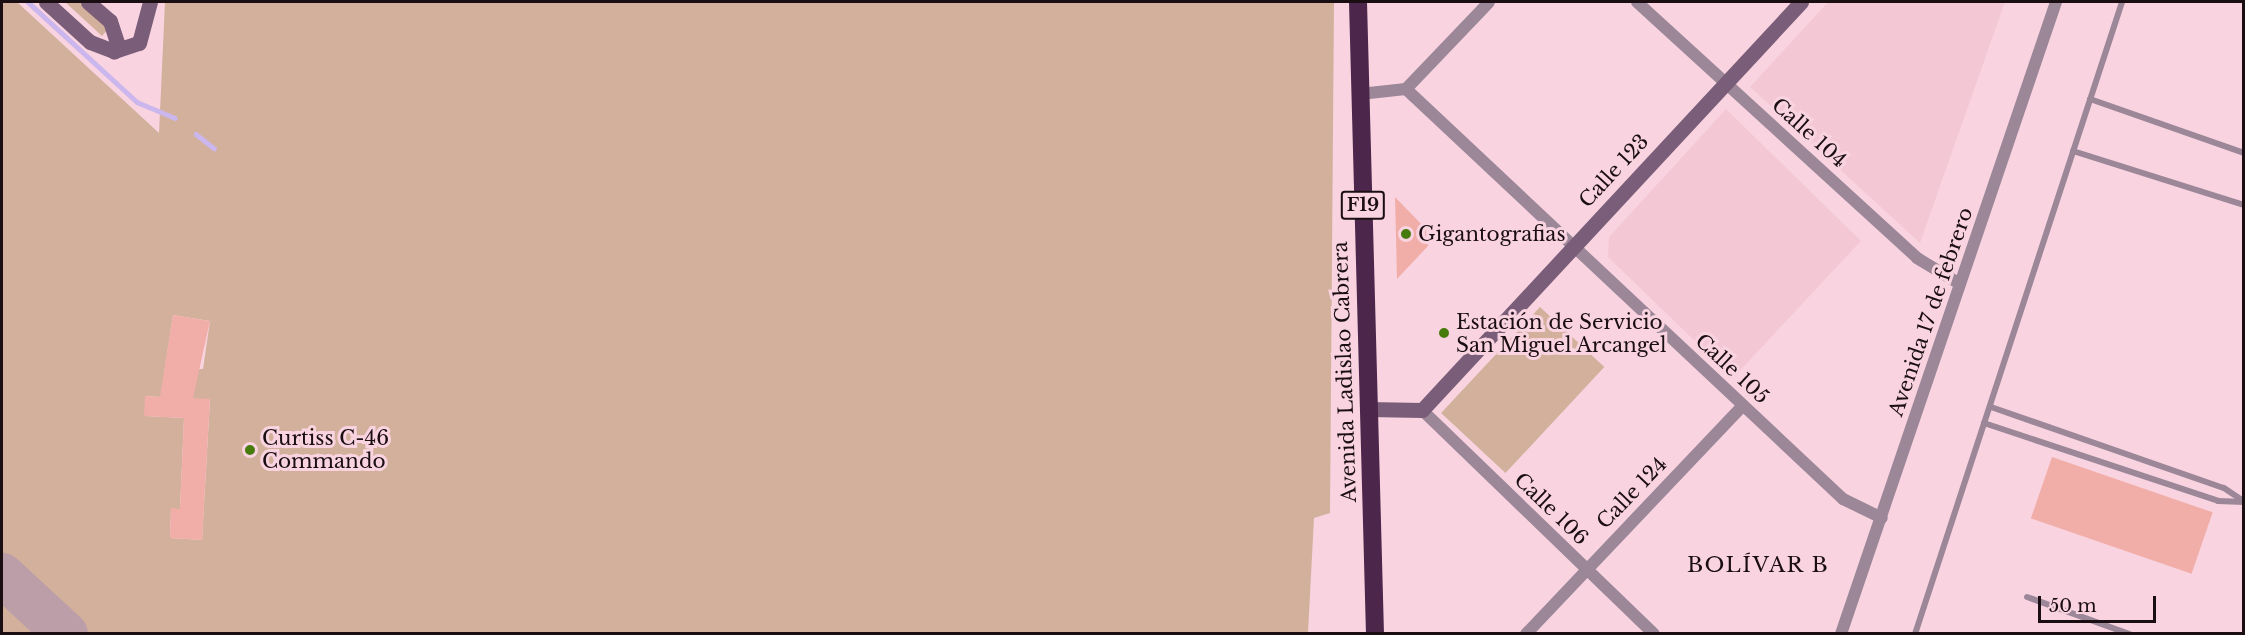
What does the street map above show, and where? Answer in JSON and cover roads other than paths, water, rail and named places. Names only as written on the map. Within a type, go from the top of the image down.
[{"type":"highway","name":"Avenida Ladislao Cabrera","points":[[1358,2],[1375,633]]},
{"type":"street","points":[[46,2],[90,42],[114,51],[139,43],[150,2]]},
{"type":"street","points":[[88,2],[110,21],[117,43],[114,51]]},
{"type":"street","points":[[1360,94],[1406,89],[1489,2]]},
{"type":"street","name":"Calle 104","points":[[1637,2],[1917,258],[1960,284]]},
{"type":"street","name":"Calle 123","points":[[1422,410],[1801,2]]},
{"type":"street","name":"Avenida 17 de febrero","points":[[1841,633],[2056,2]]},
{"type":"street","name":"Calle 105","points":[[1406,89],[1571,247],[1844,500],[1882,518]]},
{"type":"street","name":"Calle 124","points":[[1526,633],[1743,405]]},
{"type":"street","points":[[1368,409],[1422,410]]},
{"type":"street","name":"Calle 106","points":[[1422,410],[1654,633]]},
{"type":"lane","points":[[1915,633],[2122,2]]},
{"type":"lane","points":[[2090,99],[2244,153]]},
{"type":"lane","points":[[2073,151],[2244,205]]},
{"type":"lane","points":[[1991,407],[2224,488],[2244,501]]},
{"type":"lane","points":[[1984,423],[2218,501],[2244,501]]},
{"type":"lane","points":[[2027,597],[2129,633]]},
{"type":"waterway","points":[[28,2],[137,102],[175,118]]},
{"type":"waterway","points":[[196,134],[214,148]]},
{"type":"place","name":"Gigantografias","points":[[1406,234]]},
{"type":"place","name":"Estación de Servicio San Miguel Arcangel","points":[[1444,333]]},
{"type":"place","name":"Curtiss C-46 Commando","points":[[250,450]]},
{"type":"district","name":"BOLÍVAR B","points":[[1758,565]]}]
